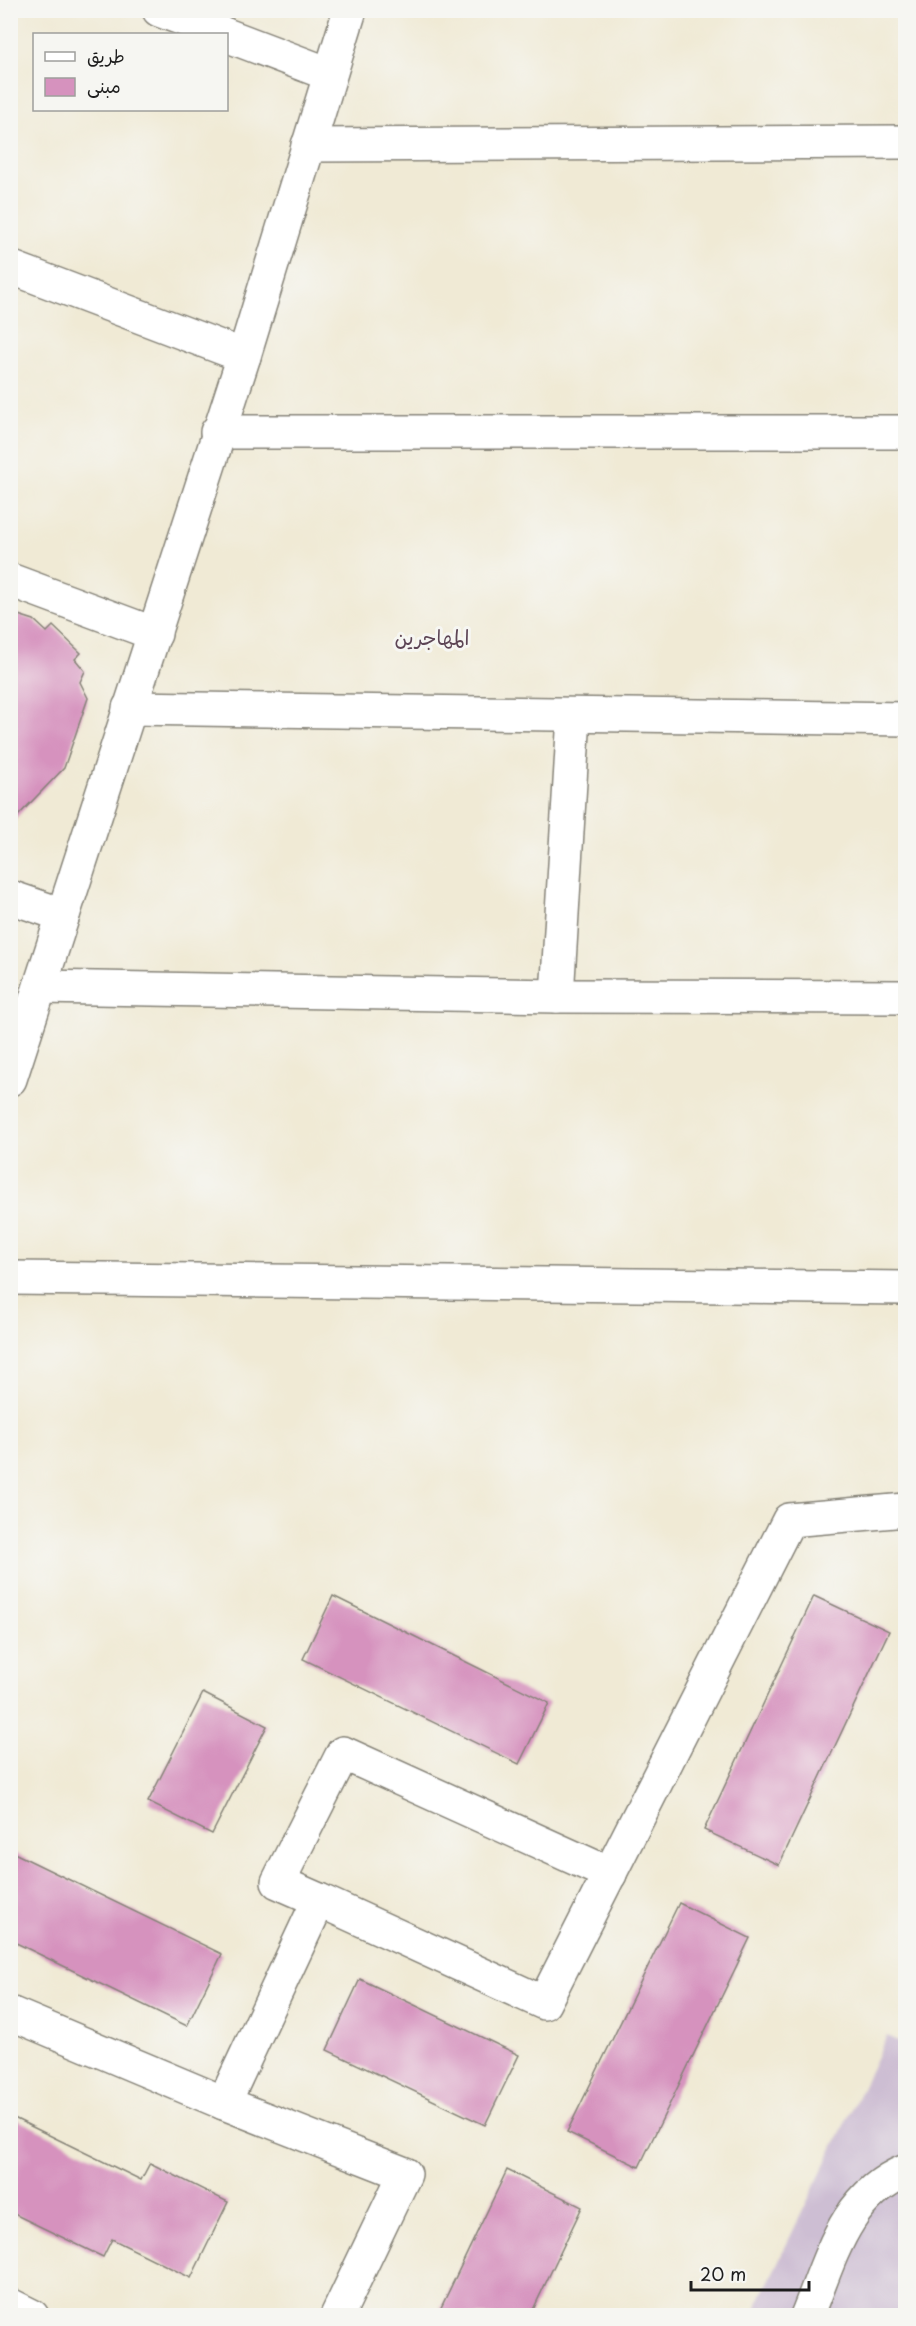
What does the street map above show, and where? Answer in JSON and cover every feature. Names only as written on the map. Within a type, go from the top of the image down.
[{"type":"street","points":[[159,10],[220,33]]},
{"type":"street","points":[[10,1079],[217,432],[244,356],[350,10]]},
{"type":"street","points":[[228,36],[329,74]]},
{"type":"street","points":[[309,145],[906,142]]},
{"type":"street","points":[[10,267],[244,356]]},
{"type":"street","points":[[217,432],[906,432]]},
{"type":"street","points":[[10,580],[154,634]]},
{"type":"street","points":[[129,708],[906,719]]},
{"type":"street","points":[[557,996],[574,716]]},
{"type":"street","points":[[10,897],[63,915]]},
{"type":"street","points":[[40,987],[557,996],[906,997]]},
{"type":"street","points":[[10,1278],[906,1288]]},
{"type":"street","points":[[610,1874],[342,1753],[278,1882],[544,2003],[610,1874],[789,1520],[906,1510]]},
{"type":"street","points":[[224,2103],[319,1900]]},
{"type":"street","points":[[10,2013],[224,2103],[405,2174],[337,2316]]},
{"type":"street","points":[[807,2316],[838,2240],[861,2200],[888,2178],[906,2171]]},
{"type":"street","points":[[10,2305],[32,2316]]},
{"type":"shaded area","points":[[887,2036],[905,2045],[905,2315],[752,2316]]},
{"type":"building","points":[[12,613],[34,620],[47,632],[53,626],[81,653],[75,659],[85,671],[80,682],[88,698],[64,768],[10,824]]},
{"type":"building","points":[[333,1596],[549,1703],[519,1764],[303,1659]]},
{"type":"building","points":[[814,1596],[889,1631],[779,1865],[704,1830]]},
{"type":"building","points":[[203,1693],[267,1726],[212,1834],[148,1802]]},
{"type":"building","points":[[10,1851],[222,1954],[187,2026],[10,1940]]},
{"type":"building","points":[[679,1903],[750,1938],[639,2167],[567,2132]]},
{"type":"building","points":[[360,1979],[519,2055],[485,2125],[327,2050]]},
{"type":"building","points":[[10,2116],[141,2180],[150,2163],[228,2202],[191,2278],[112,2239],[103,2257],[10,2212]]},
{"type":"building","points":[[507,2170],[582,2207],[530,2316],[437,2316]]},
{"type":"district","name":"المهاجرين","points":[[432,638]]}]
